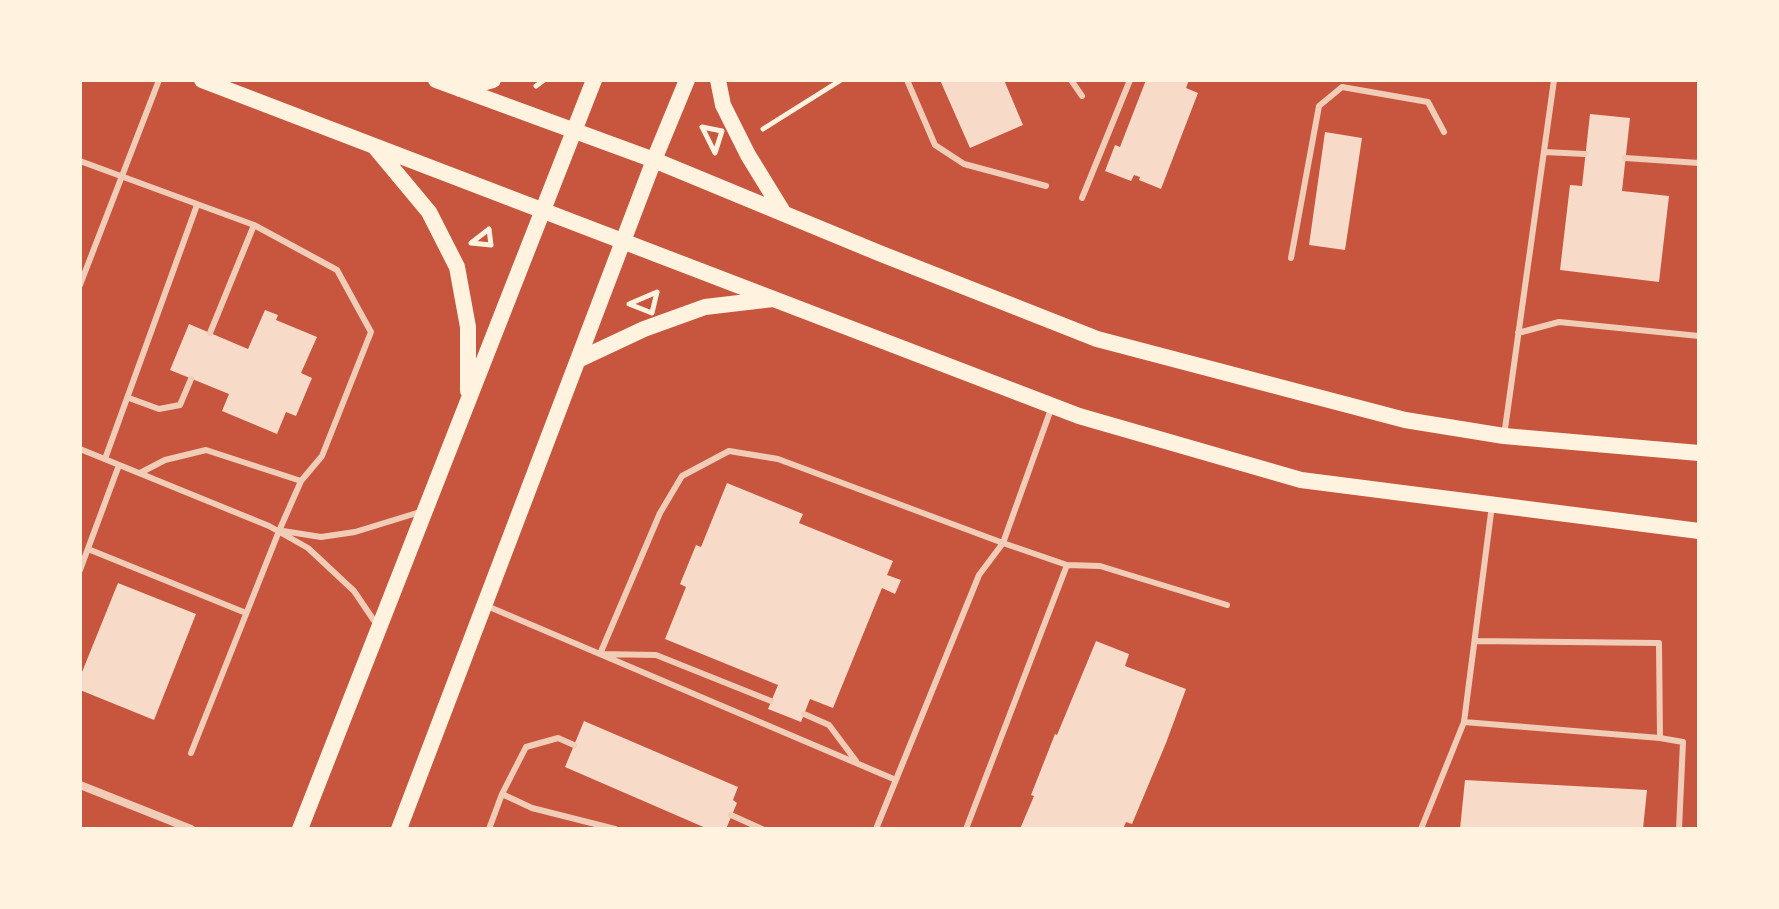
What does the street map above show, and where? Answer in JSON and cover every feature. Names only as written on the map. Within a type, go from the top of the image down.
[{"type":"main road","points":[[202,80],[1079,416],[1301,480],[1699,531]]},
{"type":"main road","points":[[436,80],[654,160],[1097,339],[1405,420],[1504,436],[1699,453]]},
{"type":"main road","points":[[460,89],[493,80]]},
{"type":"main road","points":[[300,829],[594,80]]},
{"type":"main road","points":[[399,829],[687,80]]},
{"type":"main road","points":[[718,80],[723,105],[748,155],[783,212]]},
{"type":"main road","points":[[373,145],[429,212],[457,267],[468,327],[468,402]]},
{"type":"main road","points":[[578,360],[644,329],[705,307],[776,299]]},
{"type":"street","points":[[80,785],[191,829]]},
{"type":"lane","points":[[80,285],[159,80]]},
{"type":"lane","points":[[907,80],[935,145],[964,164],[1046,186]]},
{"type":"lane","points":[[1071,80],[1082,96]]},
{"type":"lane","points":[[1082,198],[1130,80]]},
{"type":"lane","points":[[1504,436],[1554,80]]},
{"type":"lane","points":[[1291,258],[1319,106],[1342,87],[1428,102],[1444,132]]},
{"type":"lane","points":[[1544,152],[1585,154]]},
{"type":"lane","points":[[1625,158],[1699,163]]},
{"type":"lane","points":[[80,161],[254,225],[337,270],[371,332],[322,456],[301,481],[279,531],[191,753]]},
{"type":"lane","points":[[105,459],[197,205]]},
{"type":"lane","points":[[210,333],[254,225]]},
{"type":"lane","points":[[1518,333],[1559,322],[1699,336]]},
{"type":"lane","points":[[129,398],[159,409],[180,405],[191,379]]},
{"type":"lane","points":[[876,829],[979,575],[1003,543],[1052,406]]},
{"type":"lane","points":[[80,449],[279,531],[308,548],[354,591],[380,628]]},
{"type":"lane","points":[[140,473],[165,460],[206,450],[301,481]]},
{"type":"lane","points":[[600,654],[660,513],[682,476],[729,451],[778,459],[1067,565],[1100,566],[1227,605]]},
{"type":"lane","points":[[80,570],[119,465]]},
{"type":"lane","points":[[1421,829],[1464,722],[1492,505]]},
{"type":"lane","points":[[279,531],[321,537],[355,532],[426,511]]},
{"type":"lane","points":[[88,549],[246,613]]},
{"type":"lane","points":[[966,829],[1067,565]]},
{"type":"lane","points":[[483,604],[896,780]]},
{"type":"lane","points":[[1475,641],[1659,643],[1660,738]]},
{"type":"lane","points":[[600,654],[656,655],[771,701]]},
{"type":"lane","points":[[804,714],[829,725],[858,763]]},
{"type":"lane","points":[[1464,722],[1683,742],[1679,829]]},
{"type":"lane","points":[[489,829],[502,794],[526,747],[558,738],[574,745]]},
{"type":"lane","points":[[502,794],[532,808],[615,829]]},
{"type":"lane","points":[[731,815],[762,829]]},
{"type":"path","points":[[536,86],[544,80]]},
{"type":"path","points":[[763,129],[841,80]]},
{"type":"building","points":[[940,80],[1004,80],[1023,125],[970,148]]},
{"type":"building","points":[[1146,80],[1189,80],[1186,88],[1198,93],[1161,189],[1134,175],[1131,181],[1105,171],[1115,145],[1120,147]]},
{"type":"building","points":[[1590,114],[1630,118],[1622,191],[1669,196],[1659,282],[1560,270],[1570,185],[1582,186]]},
{"type":"building","points":[[1325,132],[1362,138],[1345,250],[1309,245]]},
{"type":"building","points":[[265,310],[278,315],[276,320],[317,337],[301,373],[312,378],[296,416],[286,412],[277,434],[222,411],[229,394],[170,370],[189,324],[248,349]]},
{"type":"building","points":[[727,483],[803,514],[799,523],[893,561],[887,575],[901,580],[895,594],[882,588],[833,708],[810,699],[801,722],[768,709],[778,685],[665,639],[686,587],[680,584],[696,545],[701,547]]},
{"type":"building","points":[[118,583],[196,614],[154,720],[80,690],[80,677]]},
{"type":"building","points":[[1096,641],[1129,654],[1125,666],[1186,689],[1166,743],[1132,824],[1126,822],[1123,829],[1020,829],[1055,734]]},
{"type":"building","points":[[584,721],[738,787],[733,800],[737,803],[726,829],[708,829],[565,767]]},
{"type":"building","points":[[1465,780],[1647,790],[1643,829],[1460,829]]}]
